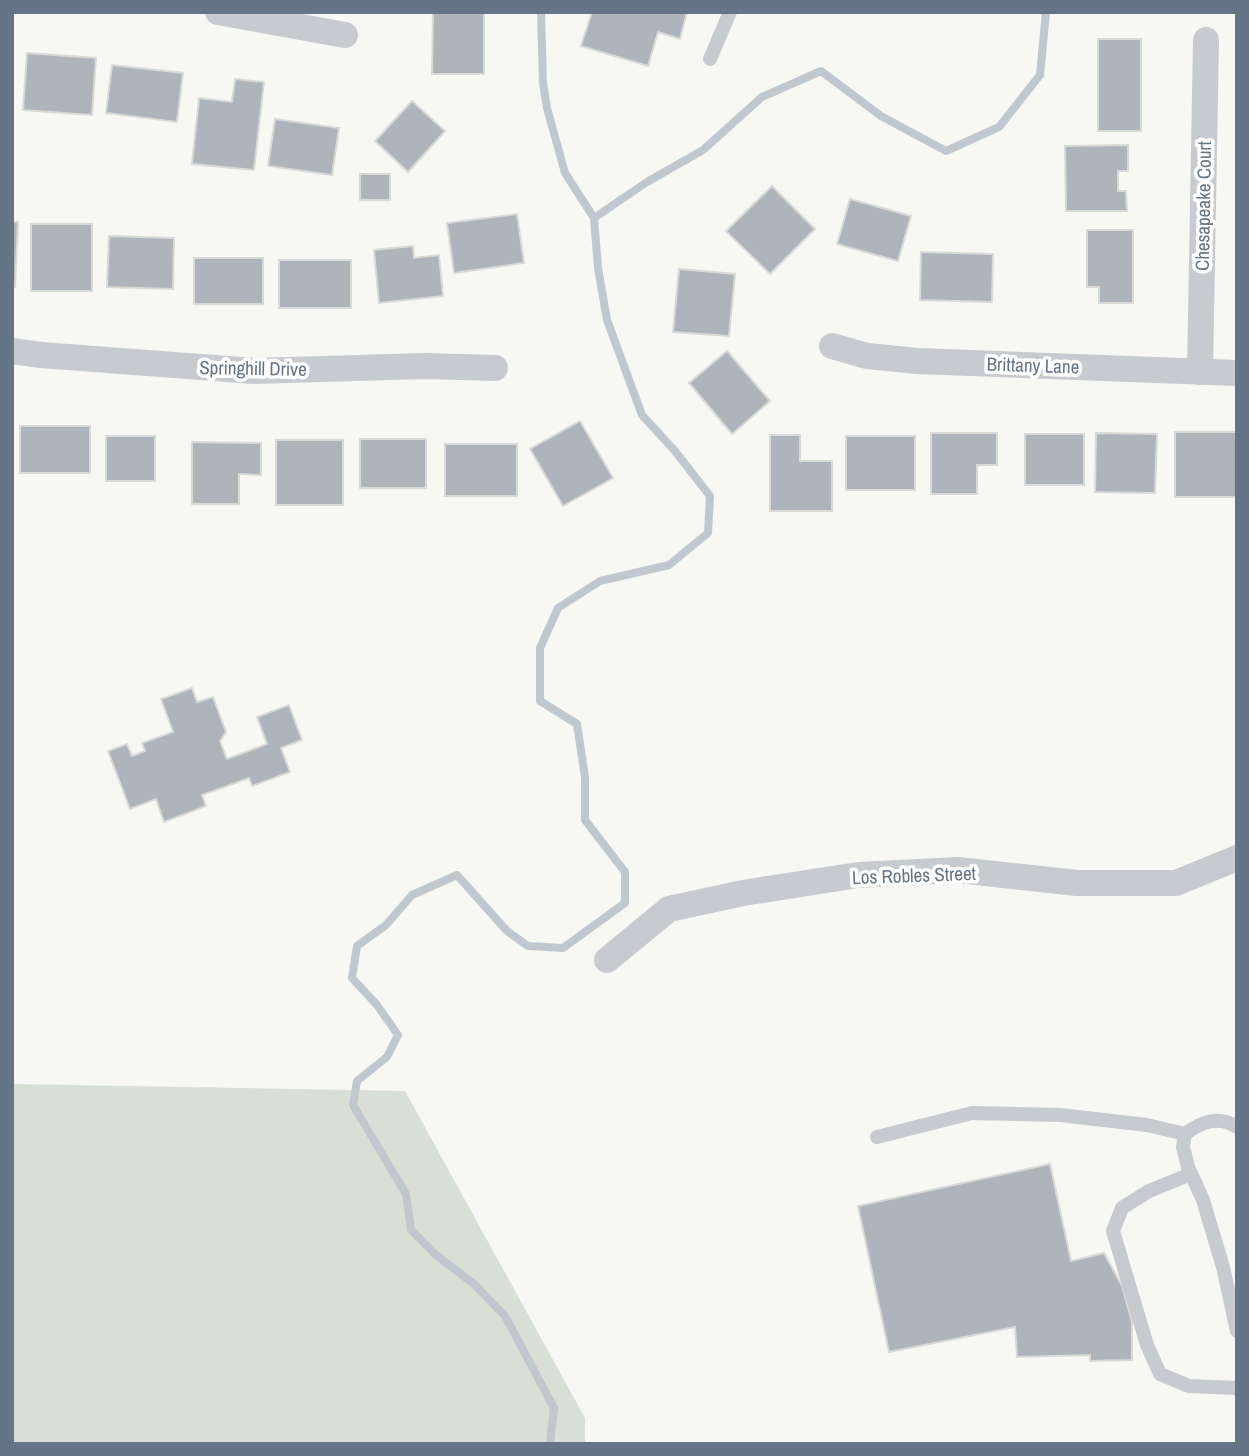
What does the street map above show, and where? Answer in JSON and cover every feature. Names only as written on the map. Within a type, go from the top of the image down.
[{"type":"street","points":[[218,12],[255,15],[345,35]]},
{"type":"street","name":"Chesapeake Court","points":[[1200,372],[1206,40]]},
{"type":"street","name":"Brittany Lane","points":[[832,346],[867,356],[917,361],[1237,373]]},
{"type":"street","name":"Springhill Drive","points":[[12,351],[254,371],[425,366],[495,368]]},
{"type":"street","name":"Los Robles Street","points":[[607,960],[669,909],[820,881],[858,875],[958,870],[1077,883],[1176,883],[1237,858]]},
{"type":"lane","points":[[710,59],[730,12]]},
{"type":"lane","points":[[877,1137],[971,1113],[1060,1115],[1147,1125],[1185,1134]]},
{"type":"lane","points":[[1237,1127],[1229,1122],[1199,1124],[1185,1134],[1183,1147],[1203,1200],[1223,1267],[1237,1331]]},
{"type":"lane","points":[[1191,1174],[1150,1191],[1122,1208],[1113,1231],[1147,1345],[1160,1374],[1189,1386],[1237,1388]]},
{"type":"shaded area","points":[[12,1084],[405,1091],[585,1418],[585,1444],[12,1444]]},
{"type":"building","points":[[433,12],[484,12],[484,74],[432,74]]},
{"type":"building","points":[[592,12],[687,12],[680,39],[658,32],[648,66],[581,46]]},
{"type":"building","points":[[1098,39],[1141,39],[1141,131],[1098,131]]},
{"type":"building","points":[[27,53],[96,58],[92,115],[23,110]]},
{"type":"building","points":[[112,65],[183,73],[177,122],[106,113]]},
{"type":"building","points":[[235,79],[264,82],[254,170],[192,164],[199,98],[232,102]]},
{"type":"building","points":[[412,101],[445,131],[408,172],[375,141]]},
{"type":"building","points":[[275,119],[339,128],[332,175],[268,166]]},
{"type":"building","points":[[1128,145],[1128,171],[1118,171],[1118,191],[1126,191],[1127,211],[1066,211],[1065,146]]},
{"type":"building","points":[[360,174],[390,174],[390,200],[360,200]]},
{"type":"building","points":[[772,186],[815,229],[770,274],[726,231]]},
{"type":"building","points":[[850,199],[911,216],[898,261],[837,244]]},
{"type":"building","points":[[517,214],[524,263],[454,273],[447,223]]},
{"type":"building","points":[[12,222],[18,222],[15,287],[12,287]]},
{"type":"building","points":[[31,224],[92,224],[92,291],[31,291]]},
{"type":"building","points":[[1087,230],[1133,230],[1133,303],[1099,303],[1099,287],[1087,287]]},
{"type":"building","points":[[109,236],[174,238],[173,289],[107,287]]},
{"type":"building","points":[[413,246],[414,258],[439,255],[443,296],[379,303],[374,250]]},
{"type":"building","points":[[921,252],[993,254],[992,302],[920,300]]},
{"type":"building","points":[[194,258],[263,258],[263,304],[194,304]]},
{"type":"building","points":[[279,260],[351,260],[351,308],[279,308]]},
{"type":"building","points":[[679,269],[735,274],[729,336],[673,332]]},
{"type":"building","points":[[727,351],[770,401],[732,434],[689,383]]},
{"type":"building","points":[[580,421],[613,478],[563,506],[530,449]]},
{"type":"building","points":[[20,426],[90,426],[90,473],[20,473]]},
{"type":"building","points":[[1175,432],[1237,432],[1237,497],[1175,497]]},
{"type":"building","points":[[931,433],[997,433],[997,465],[977,465],[977,494],[931,494]]},
{"type":"building","points":[[1096,433],[1157,434],[1155,493],[1095,492]]},
{"type":"building","points":[[1025,434],[1084,434],[1084,485],[1025,485]]},
{"type":"building","points":[[770,435],[800,435],[800,461],[832,461],[832,511],[770,511]]},
{"type":"building","points":[[106,436],[155,436],[155,481],[106,481]]},
{"type":"building","points":[[846,436],[915,436],[915,490],[846,490]]},
{"type":"building","points":[[360,439],[426,439],[426,488],[360,488]]},
{"type":"building","points":[[276,440],[343,440],[343,505],[276,505]]},
{"type":"building","points":[[192,442],[261,443],[261,475],[239,474],[239,504],[192,504]]},
{"type":"building","points":[[445,444],[517,444],[517,496],[445,496]]},
{"type":"building","points":[[192,688],[197,702],[213,697],[226,732],[220,741],[227,759],[267,744],[257,717],[289,705],[302,740],[281,748],[290,772],[252,786],[249,778],[202,795],[206,806],[164,822],[156,799],[130,809],[108,751],[127,744],[132,756],[145,751],[142,743],[173,732],[161,699]]},
{"type":"building","points":[[1050,1164],[1071,1261],[1104,1253],[1122,1286],[1132,1322],[1132,1360],[1090,1361],[1090,1355],[1017,1357],[1015,1327],[889,1352],[858,1206]]},
{"type":"waterway","points":[[541,12],[543,83],[547,108],[565,173],[594,218]]},
{"type":"waterway","points":[[550,1444],[554,1408],[505,1316],[474,1284],[436,1255],[411,1230],[406,1194],[353,1105],[357,1081],[387,1057],[398,1035],[377,1005],[352,978],[357,946],[386,925],[412,895],[457,875],[507,931],[528,946],[563,948],[625,903],[625,872],[585,820],[585,777],[577,724],[540,701],[540,648],[558,608],[600,581],[669,565],[708,533],[710,496],[675,451],[642,415],[607,320],[598,268],[594,218],[647,182],[703,150],[762,97],[821,71],[881,116],[946,151],[999,127],[1040,75],[1046,12]]}]
